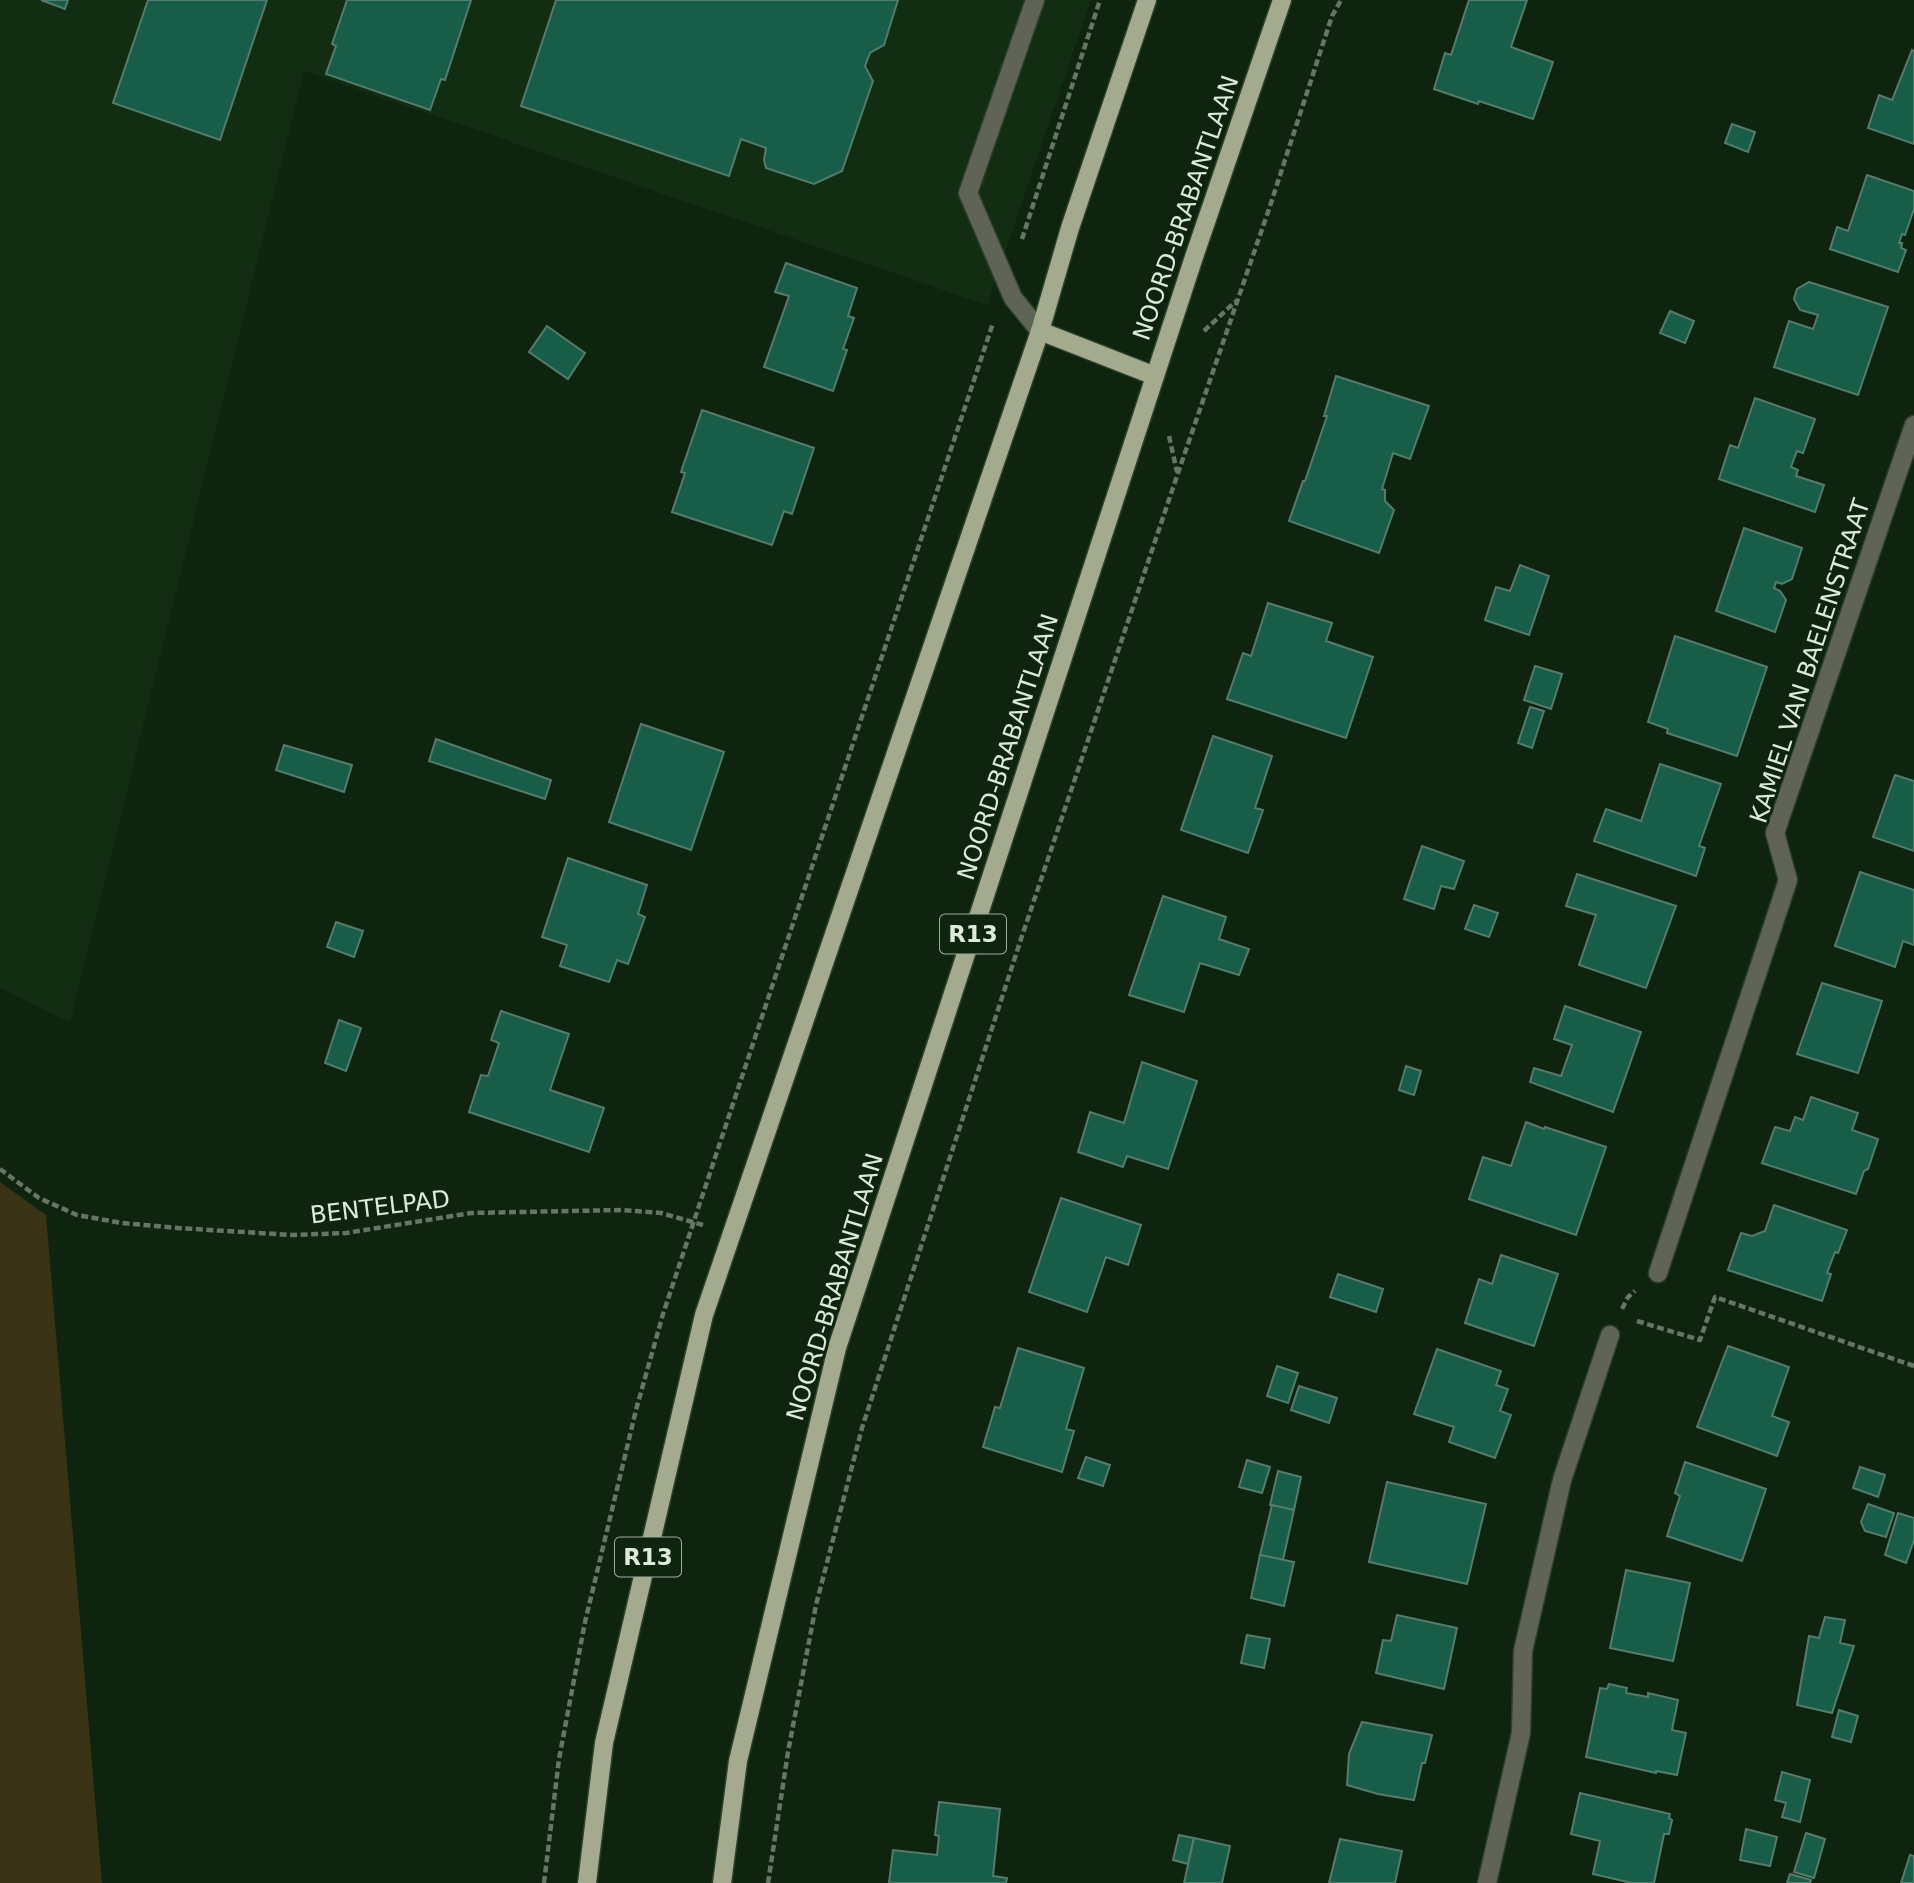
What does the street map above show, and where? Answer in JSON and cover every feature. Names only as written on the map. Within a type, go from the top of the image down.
[{"type":"main road","name":"R13","points":[[587,1883],[604,1744],[704,1315],[1040,331],[1070,228],[1147,0]]},
{"type":"main road","name":"NOORD-BRABANTLAAN","points":[[722,1883],[738,1761],[837,1348],[1282,0]]},
{"type":"main road","points":[[1040,331],[1156,376]]},
{"type":"street","points":[[1035,0],[968,193],[1013,298],[1040,331]]},
{"type":"street","name":"KAMIEL VAN BAELENSTRAAT","points":[[1658,1273],[1788,880],[1775,832],[1914,425]]},
{"type":"street","points":[[1487,1883],[1521,1732],[1523,1651],[1562,1480],[1610,1335]]},
{"type":"path","points":[[544,1883],[559,1759],[585,1622],[636,1410],[663,1314],[1100,0]]},
{"type":"path","points":[[768,1883],[788,1752],[816,1605],[862,1428],[1021,939],[1332,16],[1341,0]]},
{"type":"path","name":"BENTELPAD","points":[[0,1169],[39,1198],[77,1214],[122,1223],[178,1228],[292,1235],[345,1233],[471,1213],[609,1210],[661,1213],[693,1221]]},
{"type":"path","points":[[1610,1335],[1628,1297],[1658,1273]]},
{"type":"path","points":[[1610,1335],[1632,1320],[1700,1340],[1715,1297],[1914,1366]]},
{"type":"shaded area","points":[[0,0],[1091,0],[987,305],[304,71],[70,1023],[0,988]]},
{"type":"shaded area","points":[[0,1182],[46,1215],[102,1883],[0,1883]]},
{"type":"building","points":[[41,0],[68,0],[65,9]]},
{"type":"building","points":[[148,0],[267,0],[220,140],[113,103]]},
{"type":"building","points":[[347,0],[471,0],[445,80],[441,79],[430,110],[326,74],[336,46],[332,44]]},
{"type":"building","points":[[556,0],[898,0],[884,45],[870,53],[865,66],[873,81],[842,171],[814,184],[766,168],[766,148],[741,139],[729,176],[521,106]]},
{"type":"building","points":[[1469,0],[1527,0],[1511,47],[1553,62],[1533,119],[1434,89],[1445,53],[1451,55]]},
{"type":"building","points":[[1912,50],[1914,144],[1868,128],[1879,95],[1892,100]]},
{"type":"building","points":[[1732,124],[1755,132],[1748,152],[1725,143]]},
{"type":"building","points":[[1867,175],[1914,191],[1914,209],[1905,235],[1902,234],[1899,243],[1902,243],[1901,248],[1906,250],[1898,272],[1830,249],[1837,227],[1848,231]]},
{"type":"building","points":[[786,263],[857,288],[848,316],[854,318],[843,349],[847,350],[833,391],[764,367],[789,296],[775,292]]},
{"type":"building","points":[[1809,282],[1888,307],[1858,395],[1774,367],[1789,321],[1813,329],[1818,315],[1800,310],[1794,299],[1797,289]]},
{"type":"building","points":[[1670,311],[1694,321],[1685,343],[1660,333]]},
{"type":"building","points":[[547,326],[585,353],[568,379],[529,352]]},
{"type":"building","points":[[1336,376],[1429,406],[1410,459],[1393,453],[1382,489],[1385,490],[1385,501],[1394,510],[1379,553],[1289,521],[1327,416],[1324,416]]},
{"type":"building","points":[[1755,398],[1815,419],[1803,453],[1797,451],[1791,467],[1798,470],[1796,476],[1824,485],[1815,512],[1719,479],[1730,445],[1738,448]]},
{"type":"building","points":[[702,410],[814,448],[792,514],[784,511],[772,545],[672,512],[685,473],[681,472]]},
{"type":"building","points":[[1744,528],[1802,548],[1792,579],[1782,584],[1776,582],[1774,588],[1780,591],[1786,600],[1775,632],[1716,611]]},
{"type":"building","points":[[1520,565],[1549,576],[1529,635],[1485,620],[1496,587],[1510,591]]},
{"type":"building","points":[[1268,603],[1332,623],[1326,641],[1373,657],[1346,738],[1227,699],[1243,653],[1251,656]]},
{"type":"building","points":[[1675,636],[1767,667],[1737,756],[1667,733],[1668,729],[1648,722]]},
{"type":"building","points":[[1535,666],[1562,674],[1551,709],[1524,700]]},
{"type":"building","points":[[1530,707],[1544,711],[1532,748],[1518,743]]},
{"type":"building","points":[[641,724],[724,752],[691,850],[609,822]]},
{"type":"building","points":[[1213,736],[1272,756],[1255,808],[1263,810],[1248,853],[1181,830]]},
{"type":"building","points":[[436,739],[551,780],[545,799],[429,761]]},
{"type":"building","points":[[284,745],[352,765],[344,792],[276,770]]},
{"type":"building","points":[[1660,764],[1721,784],[1699,846],[1705,848],[1696,876],[1594,841],[1606,809],[1641,821]]},
{"type":"building","points":[[1895,775],[1914,781],[1914,851],[1873,837]]},
{"type":"building","points":[[1422,846],[1464,861],[1454,889],[1441,886],[1434,909],[1404,899]]},
{"type":"building","points":[[568,858],[647,885],[638,914],[645,917],[628,964],[617,960],[609,982],[560,966],[567,945],[542,937]]},
{"type":"building","points":[[1860,872],[1914,890],[1914,945],[1903,941],[1895,967],[1835,946]]},
{"type":"building","points":[[1577,874],[1676,906],[1646,988],[1579,965],[1596,915],[1566,906]]},
{"type":"building","points":[[1163,896],[1226,917],[1219,939],[1249,949],[1239,975],[1200,963],[1184,1012],[1129,995]]},
{"type":"building","points":[[1474,905],[1498,913],[1489,937],[1465,929]]},
{"type":"building","points":[[336,922],[363,931],[354,957],[327,947]]},
{"type":"building","points":[[1822,983],[1882,1001],[1858,1073],[1797,1054]]},
{"type":"building","points":[[1565,1006],[1641,1032],[1613,1112],[1530,1082],[1534,1068],[1561,1076],[1572,1045],[1554,1039]]},
{"type":"building","points":[[501,1011],[569,1034],[550,1090],[604,1108],[589,1152],[469,1112],[481,1075],[488,1076],[499,1043],[491,1040]]},
{"type":"building","points":[[339,1020],[361,1028],[346,1071],[325,1063]]},
{"type":"building","points":[[1142,1062],[1197,1081],[1168,1169],[1127,1156],[1123,1167],[1078,1152],[1090,1112],[1124,1123]]},
{"type":"building","points":[[1406,1066],[1421,1071],[1414,1095],[1399,1090]]},
{"type":"building","points":[[1811,1097],[1858,1113],[1852,1130],[1878,1139],[1856,1194],[1762,1163],[1775,1127],[1790,1131],[1795,1117],[1803,1120]]},
{"type":"building","points":[[1526,1122],[1606,1147],[1576,1235],[1469,1199],[1483,1157],[1511,1166]]},
{"type":"building","points":[[1061,1198],[1141,1225],[1128,1265],[1106,1257],[1087,1312],[1029,1292]]},
{"type":"building","points":[[1774,1205],[1847,1230],[1827,1273],[1831,1274],[1822,1301],[1728,1270],[1741,1233],[1752,1236],[1765,1231]]},
{"type":"building","points":[[1501,1255],[1558,1274],[1534,1346],[1465,1323],[1479,1279],[1492,1284]]},
{"type":"building","points":[[1338,1274],[1383,1289],[1376,1312],[1330,1297]]},
{"type":"building","points":[[1728,1346],[1789,1367],[1772,1416],[1789,1422],[1777,1456],[1697,1427]]},
{"type":"building","points":[[1018,1348],[1084,1368],[1066,1429],[1074,1431],[1062,1472],[983,1447],[995,1407],[1000,1408]]},
{"type":"building","points":[[1437,1349],[1501,1371],[1496,1385],[1508,1389],[1500,1411],[1511,1415],[1495,1458],[1449,1442],[1454,1427],[1414,1414]]},
{"type":"building","points":[[1277,1366],[1298,1373],[1288,1403],[1267,1396]]},
{"type":"building","points":[[1299,1386],[1337,1398],[1329,1423],[1291,1410]]},
{"type":"building","points":[[1086,1457],[1110,1465],[1103,1486],[1078,1478]]},
{"type":"building","points":[[1247,1460],[1270,1467],[1262,1493],[1239,1487]]},
{"type":"building","points":[[1685,1462],[1766,1489],[1742,1561],[1667,1536],[1680,1496],[1675,1493]]},
{"type":"building","points":[[1860,1467],[1885,1475],[1878,1497],[1853,1488]]},
{"type":"building","points":[[1278,1471],[1301,1477],[1294,1510],[1270,1505]]},
{"type":"building","points":[[1387,1482],[1486,1504],[1467,1584],[1369,1562]]},
{"type":"building","points":[[1868,1504],[1894,1513],[1886,1537],[1865,1531],[1861,1522]]},
{"type":"building","points":[[1272,1505],[1294,1510],[1283,1560],[1260,1555]]},
{"type":"building","points":[[1898,1513],[1914,1518],[1914,1540],[1906,1563],[1885,1555]]},
{"type":"building","points":[[1260,1555],[1294,1562],[1284,1606],[1251,1598]]},
{"type":"building","points":[[1626,1570],[1690,1583],[1673,1661],[1610,1648]]},
{"type":"building","points":[[1397,1615],[1457,1628],[1444,1689],[1376,1673],[1383,1640],[1391,1641]]},
{"type":"building","points":[[1825,1617],[1845,1620],[1840,1643],[1854,1646],[1832,1713],[1797,1705],[1809,1636],[1819,1638]]},
{"type":"building","points":[[1247,1635],[1270,1639],[1264,1668],[1241,1663]]},
{"type":"building","points":[[1609,1684],[1627,1688],[1626,1693],[1648,1697],[1648,1693],[1678,1700],[1672,1730],[1686,1733],[1677,1775],[1656,1773],[1586,1757],[1600,1688],[1607,1689]]},
{"type":"building","points":[[1839,1710],[1858,1716],[1851,1742],[1832,1737]]},
{"type":"building","points":[[1362,1722],[1432,1735],[1425,1763],[1422,1763],[1414,1800],[1347,1785],[1349,1754]]},
{"type":"building","points":[[1782,1772],[1810,1780],[1800,1822],[1782,1817],[1786,1803],[1775,1800]]},
{"type":"building","points":[[1580,1793],[1670,1814],[1669,1818],[1672,1820],[1669,1834],[1664,1834],[1654,1883],[1632,1883],[1593,1874],[1600,1841],[1571,1834]]},
{"type":"building","points":[[939,1802],[1000,1809],[993,1876],[1007,1878],[1006,1883],[889,1883],[893,1850],[937,1855],[939,1836],[935,1835]]},
{"type":"building","points":[[1746,1829],[1777,1837],[1770,1866],[1740,1860]]},
{"type":"building","points":[[1806,1833],[1825,1839],[1814,1878],[1794,1872]]},
{"type":"building","points":[[1179,1835],[1194,1838],[1188,1864],[1173,1860]]},
{"type":"building","points":[[1194,1838],[1230,1846],[1222,1883],[1184,1883]]},
{"type":"building","points":[[1340,1839],[1402,1851],[1395,1883],[1329,1883]]},
{"type":"building","points":[[1910,1855],[1914,1856],[1914,1883],[1901,1883]]},
{"type":"building","points":[[1790,1874],[1811,1880],[1810,1883],[1787,1883]]}]
